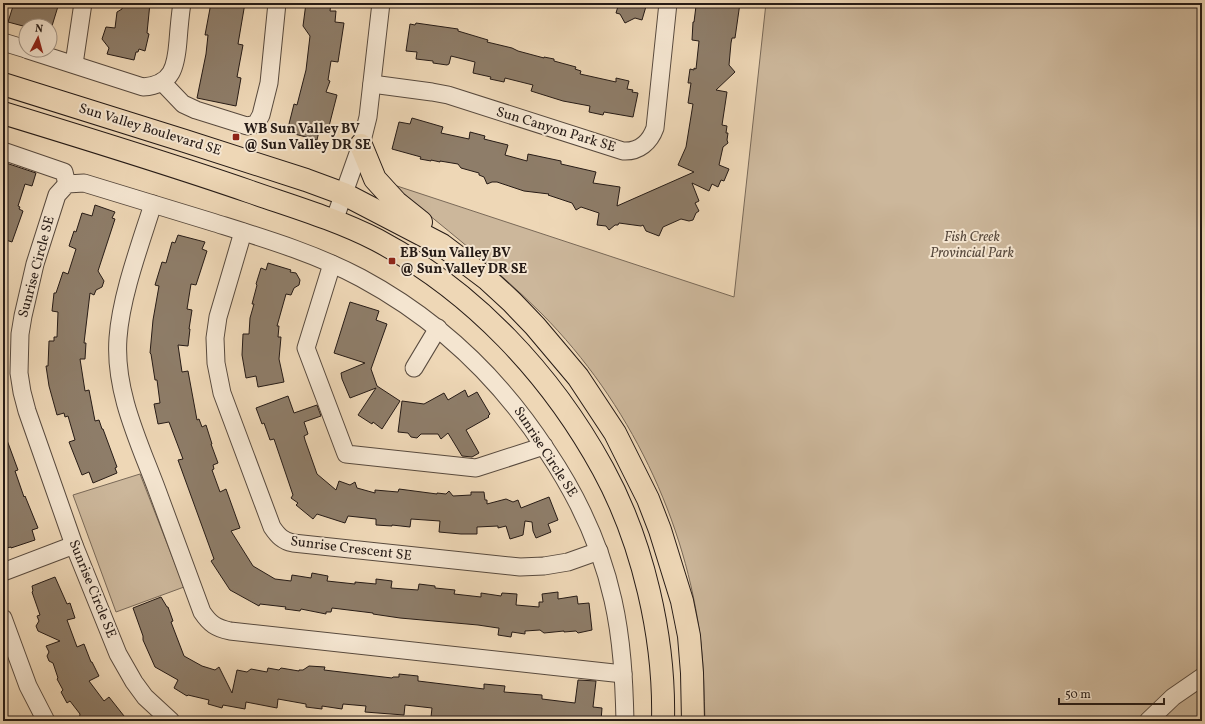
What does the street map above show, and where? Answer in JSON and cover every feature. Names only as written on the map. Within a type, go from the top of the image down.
[{"type":"main road","name":"Sun Valley Boulevard SE","points":[[3,84],[215,150],[344,194],[442,245],[487,279],[512,302],[535,326],[578,377],[619,439],[648,499],[672,567],[682,601],[689,636],[692,672],[693,721]]},
{"type":"main road","name":"Sun Valley Boulevard SE","points":[[3,113],[145,156],[334,221],[376,240],[403,255],[473,306],[542,379],[571,418],[604,470],[628,526],[642,567],[652,607],[658,640],[661,670],[663,721]]},
{"type":"main road","points":[[361,145],[375,179],[396,202],[418,219],[442,245]]},
{"type":"street","points":[[74,64],[83,3]]},
{"type":"street","points":[[54,58],[143,86],[158,85],[170,75],[176,60],[182,3]]},
{"type":"street","points":[[162,82],[183,104],[196,110],[247,126],[256,124],[261,115],[269,83],[277,3]]},
{"type":"street","points":[[334,221],[361,145],[368,117],[381,3]]},
{"type":"street","name":"Sun Canyon Park SE","points":[[372,84],[448,95],[623,151],[635,150],[650,139],[655,128],[668,3]]},
{"type":"street","points":[[3,42],[18,47]]},
{"type":"street","points":[[3,151],[64,172],[67,184]]},
{"type":"street","name":"Sunrise Circle SE","points":[[171,721],[145,697],[134,682],[118,654],[74,545],[27,411],[22,392],[18,353],[23,316],[35,264],[57,195],[67,184],[84,183],[278,242],[332,264],[360,278],[413,309],[462,348],[501,388],[526,420],[544,446],[575,497],[588,523],[607,575],[615,612],[621,649],[625,721]]},
{"type":"street","points":[[153,204],[120,318],[118,340],[119,371],[125,404],[136,436],[202,612],[208,621],[219,629],[230,631],[623,674]]},
{"type":"street","name":"Sunrise Crescent SE","points":[[243,232],[218,317],[215,338],[216,363],[222,393],[272,527],[280,538],[293,543],[520,567],[544,566],[568,562],[599,551]]},
{"type":"street","points":[[332,264],[306,348],[346,454],[476,468],[544,446]]},
{"type":"street","points":[[414,368],[438,328]]},
{"type":"street","points":[[3,572],[74,545]]},
{"type":"street","points":[[3,618],[28,686],[46,721]]},
{"type":"street","points":[[1148,721],[1173,697],[1202,677]]},
{"type":"green space","name":"Fish Creek Provincial Park","points":[[766,3],[1202,3],[1202,721],[705,721],[701,643],[693,597],[682,552],[667,508],[648,465],[627,424],[601,385],[573,348],[542,314],[487,263],[391,184],[734,297]]},
{"type":"green space","points":[[140,474],[184,587],[116,612],[73,495]]},
{"type":"building","points":[[14,3],[59,3],[54,18],[18,18],[18,25],[8,22]]},
{"type":"building","points":[[123,3],[150,3],[147,33],[149,34],[145,51],[139,49],[138,52],[136,52],[134,60],[107,54],[109,48],[102,39],[106,27],[115,28],[117,12],[122,9]]},
{"type":"building","points":[[211,3],[245,3],[238,44],[243,45],[237,77],[241,78],[236,106],[197,98],[206,54],[208,35],[205,35]]},
{"type":"building","points":[[306,3],[331,3],[330,11],[336,11],[335,22],[344,23],[338,62],[331,61],[328,80],[330,81],[326,92],[337,95],[327,134],[319,131],[317,140],[287,132],[294,104],[297,105],[306,70],[310,36],[303,26]]},
{"type":"building","points":[[619,3],[647,3],[642,20],[635,18],[625,23],[620,14],[616,13]]},
{"type":"building","points":[[705,3],[740,3],[735,38],[732,38],[731,43],[729,65],[735,72],[716,90],[727,92],[722,125],[727,126],[726,133],[728,133],[728,143],[723,147],[719,165],[729,169],[724,181],[721,180],[718,187],[712,184],[709,191],[692,183],[699,201],[695,203],[699,211],[696,213],[693,220],[689,221],[681,219],[663,227],[659,236],[646,231],[643,225],[619,223],[609,230],[606,226],[597,225],[599,213],[581,207],[576,210],[572,203],[548,195],[549,194],[524,191],[497,182],[487,184],[484,177],[479,175],[479,173],[461,168],[458,164],[420,159],[421,157],[392,149],[399,122],[410,124],[412,118],[443,127],[441,133],[469,139],[470,132],[485,136],[484,139],[508,145],[505,155],[527,161],[528,154],[561,161],[561,164],[596,172],[593,183],[620,187],[617,206],[694,172],[678,165],[686,147],[693,104],[688,103],[691,83],[688,83],[690,69],[696,69],[699,41],[692,40],[693,22],[696,6],[704,5]]},
{"type":"building","points":[[416,23],[458,29],[458,31],[488,40],[487,42],[544,58],[554,59],[554,61],[576,67],[575,69],[581,71],[580,74],[616,82],[616,78],[629,81],[627,89],[638,93],[633,117],[604,112],[603,115],[589,112],[590,106],[563,101],[531,91],[533,85],[505,78],[504,82],[490,79],[491,77],[473,73],[475,62],[451,56],[449,64],[447,65],[433,63],[433,61],[416,59],[417,52],[406,51],[410,24],[415,25]]},
{"type":"building","points":[[3,162],[36,173],[32,186],[25,184],[18,206],[20,207],[19,209],[23,211],[12,242],[3,239]]},
{"type":"building","points":[[95,205],[115,212],[112,218],[115,219],[98,271],[104,281],[102,287],[96,290],[94,295],[90,293],[84,343],[86,343],[85,359],[80,359],[85,391],[89,390],[95,421],[99,420],[103,429],[117,467],[115,468],[117,473],[93,483],[89,472],[82,475],[69,442],[75,440],[68,416],[65,417],[64,413],[57,415],[49,386],[46,366],[48,366],[49,341],[54,341],[54,337],[57,337],[58,312],[52,311],[54,293],[56,293],[63,272],[68,274],[76,249],[69,246],[74,231],[76,232],[82,213],[92,216]]},
{"type":"building","points":[[178,235],[205,242],[202,249],[207,251],[196,285],[191,284],[187,309],[192,310],[188,346],[178,345],[182,372],[188,371],[197,420],[199,419],[202,427],[206,425],[218,463],[213,465],[214,469],[212,470],[220,492],[226,489],[240,528],[231,531],[253,566],[275,579],[291,581],[292,575],[311,578],[312,573],[328,576],[327,581],[355,584],[355,582],[376,584],[376,579],[392,581],[391,588],[418,590],[419,584],[435,586],[435,588],[455,590],[454,594],[481,597],[481,593],[501,596],[502,593],[517,594],[516,605],[539,607],[539,602],[543,602],[542,594],[558,592],[558,599],[577,596],[578,604],[589,603],[592,630],[578,633],[576,631],[564,631],[544,633],[540,630],[525,631],[525,634],[512,632],[511,637],[498,635],[499,628],[478,625],[400,618],[332,608],[331,612],[326,612],[326,614],[301,609],[300,611],[285,609],[286,607],[260,604],[259,606],[230,590],[211,561],[214,559],[178,460],[183,459],[169,422],[158,424],[154,404],[160,403],[157,380],[155,380],[150,353],[153,320],[159,286],[155,285],[162,262],[166,263],[172,242],[175,243]]},
{"type":"building","points":[[268,263],[291,270],[290,272],[296,273],[300,280],[299,285],[294,288],[291,295],[286,294],[277,326],[279,326],[278,337],[281,337],[279,359],[284,382],[258,387],[256,376],[246,378],[242,355],[243,334],[249,334],[250,318],[254,304],[252,304],[256,284],[261,268],[266,270]]},
{"type":"building","points":[[350,302],[379,311],[376,320],[387,324],[371,369],[377,386],[400,401],[382,429],[373,422],[372,424],[358,415],[376,388],[350,398],[342,379],[341,373],[365,363],[334,353]]},
{"type":"building","points":[[465,390],[468,397],[477,392],[490,414],[488,416],[489,417],[466,430],[479,453],[472,457],[462,456],[448,433],[441,439],[438,434],[421,434],[417,438],[411,437],[408,433],[398,432],[402,401],[424,404],[444,393],[448,400]]},
{"type":"building","points":[[288,396],[294,413],[317,405],[321,416],[304,422],[308,434],[304,436],[317,474],[336,490],[339,481],[350,485],[355,482],[357,488],[375,493],[375,490],[398,492],[399,489],[437,494],[446,494],[449,491],[453,496],[471,495],[471,492],[484,492],[487,504],[506,499],[513,502],[518,500],[521,508],[549,497],[558,520],[548,524],[551,532],[536,538],[533,531],[532,522],[525,521],[523,535],[510,539],[506,526],[498,528],[498,526],[477,527],[477,534],[461,534],[439,532],[440,521],[411,519],[410,527],[376,525],[376,519],[348,516],[345,523],[317,514],[313,519],[296,505],[298,503],[291,498],[293,495],[274,439],[270,440],[264,423],[262,424],[256,408]]},
{"type":"building","points":[[3,432],[18,470],[15,471],[24,497],[25,496],[38,528],[32,530],[35,540],[11,548],[6,548],[3,541]]},
{"type":"building","points":[[55,577],[67,604],[70,603],[75,618],[67,620],[77,647],[84,644],[91,662],[99,676],[89,681],[104,701],[109,697],[128,721],[79,720],[80,714],[70,701],[67,703],[61,692],[63,690],[57,679],[58,678],[53,663],[49,661],[47,656],[49,652],[46,646],[60,641],[38,631],[36,626],[39,621],[37,616],[40,615],[32,592],[32,586]]},
{"type":"building","points":[[161,597],[168,607],[173,621],[171,622],[184,656],[202,666],[215,670],[219,667],[232,693],[237,670],[247,672],[251,669],[267,672],[268,668],[279,670],[281,668],[299,671],[309,666],[325,667],[324,670],[392,678],[399,677],[399,674],[418,676],[418,681],[484,689],[484,684],[505,686],[504,692],[542,695],[542,699],[575,703],[578,680],[596,681],[593,707],[602,708],[601,721],[489,721],[465,718],[465,721],[456,721],[431,717],[432,708],[405,705],[404,715],[365,712],[366,706],[343,704],[342,709],[322,706],[322,709],[306,707],[306,704],[278,699],[277,708],[246,702],[245,709],[223,705],[222,708],[208,704],[209,700],[187,696],[174,688],[178,680],[155,667],[143,640],[133,608]]},
{"type":"place","name":"WB Sun Valley BV @ Sun Valley DR SE","points":[[236,137]]},
{"type":"place","name":"EB Sun Valley BV @ Sun Valley DR SE","points":[[392,261]]}]
